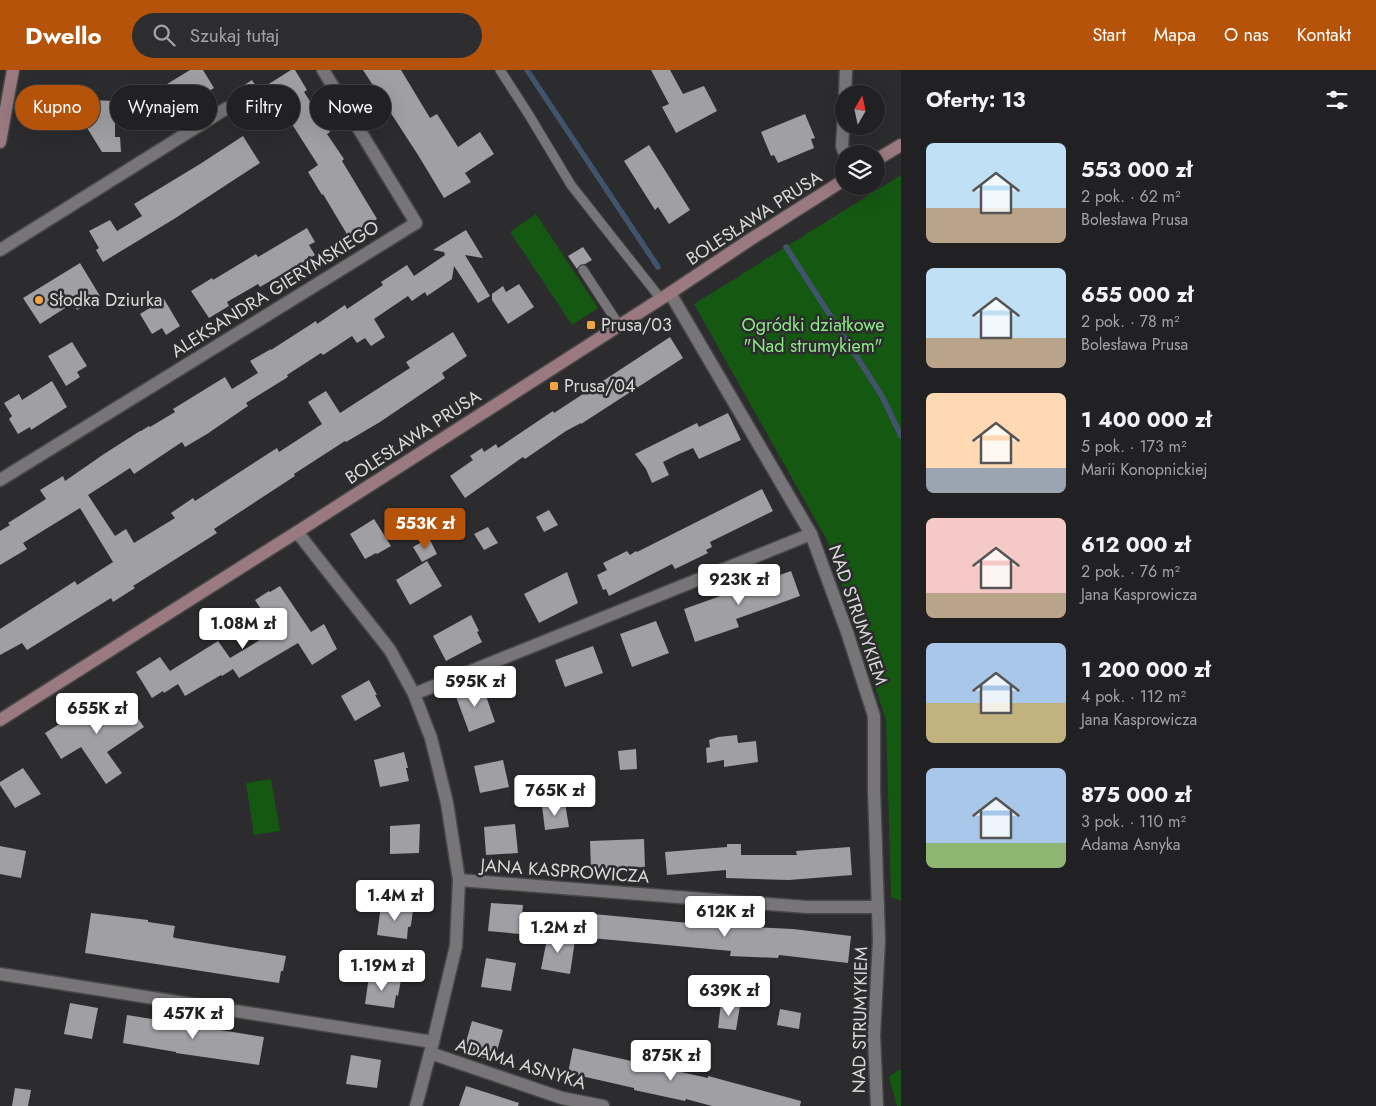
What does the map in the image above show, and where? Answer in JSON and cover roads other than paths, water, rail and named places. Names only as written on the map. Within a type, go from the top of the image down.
[{"type":"street","points":[[0,142],[4,96],[13,70]]},
{"type":"street","name":"ALEKSANDRA GIERYMSKIEGO","points":[[0,480],[416,222],[323,70]]},
{"type":"street","points":[[845,85],[846,70]]},
{"type":"street","points":[[0,250],[227,108]]},
{"type":"street","points":[[885,155],[901,145]]},
{"type":"street","name":"BOLESŁAWA PRUSA","points":[[0,720],[666,296],[835,186]]},
{"type":"street","name":"NAD STRUMYKIEM","points":[[666,296],[812,534],[847,632],[874,716],[874,789],[879,940],[874,1035],[877,1106]]},
{"type":"street","points":[[296,532],[390,650],[414,694],[431,738],[447,802],[459,880],[456,946],[416,1106]]},
{"type":"street","points":[[414,694],[812,534]]},
{"type":"street","name":"JANA KASPROWICZA","points":[[459,880],[807,907],[878,907]]},
{"type":"street","name":"ADAMA ASNYKA","points":[[0,974],[432,1048],[562,1098],[603,1106]]},
{"type":"lane","points":[[500,70],[530,115],[571,185],[666,296]]},
{"type":"lane","points":[[583,270],[619,325]]},
{"type":"waterway","points":[[527,70],[658,267]]},
{"type":"waterway","points":[[786,247],[882,396],[901,436]]},
{"type":"place","name":"Słodka Dziurka","points":[[39,300]]},
{"type":"place","name":"Prusa/03","points":[[591,325]]},
{"type":"place","name":"Prusa/04","points":[[554,386]]},
{"type":"park label","name":"Ogródki działkowe \"Nad strumykiem\"","points":[[813,335]]}]
